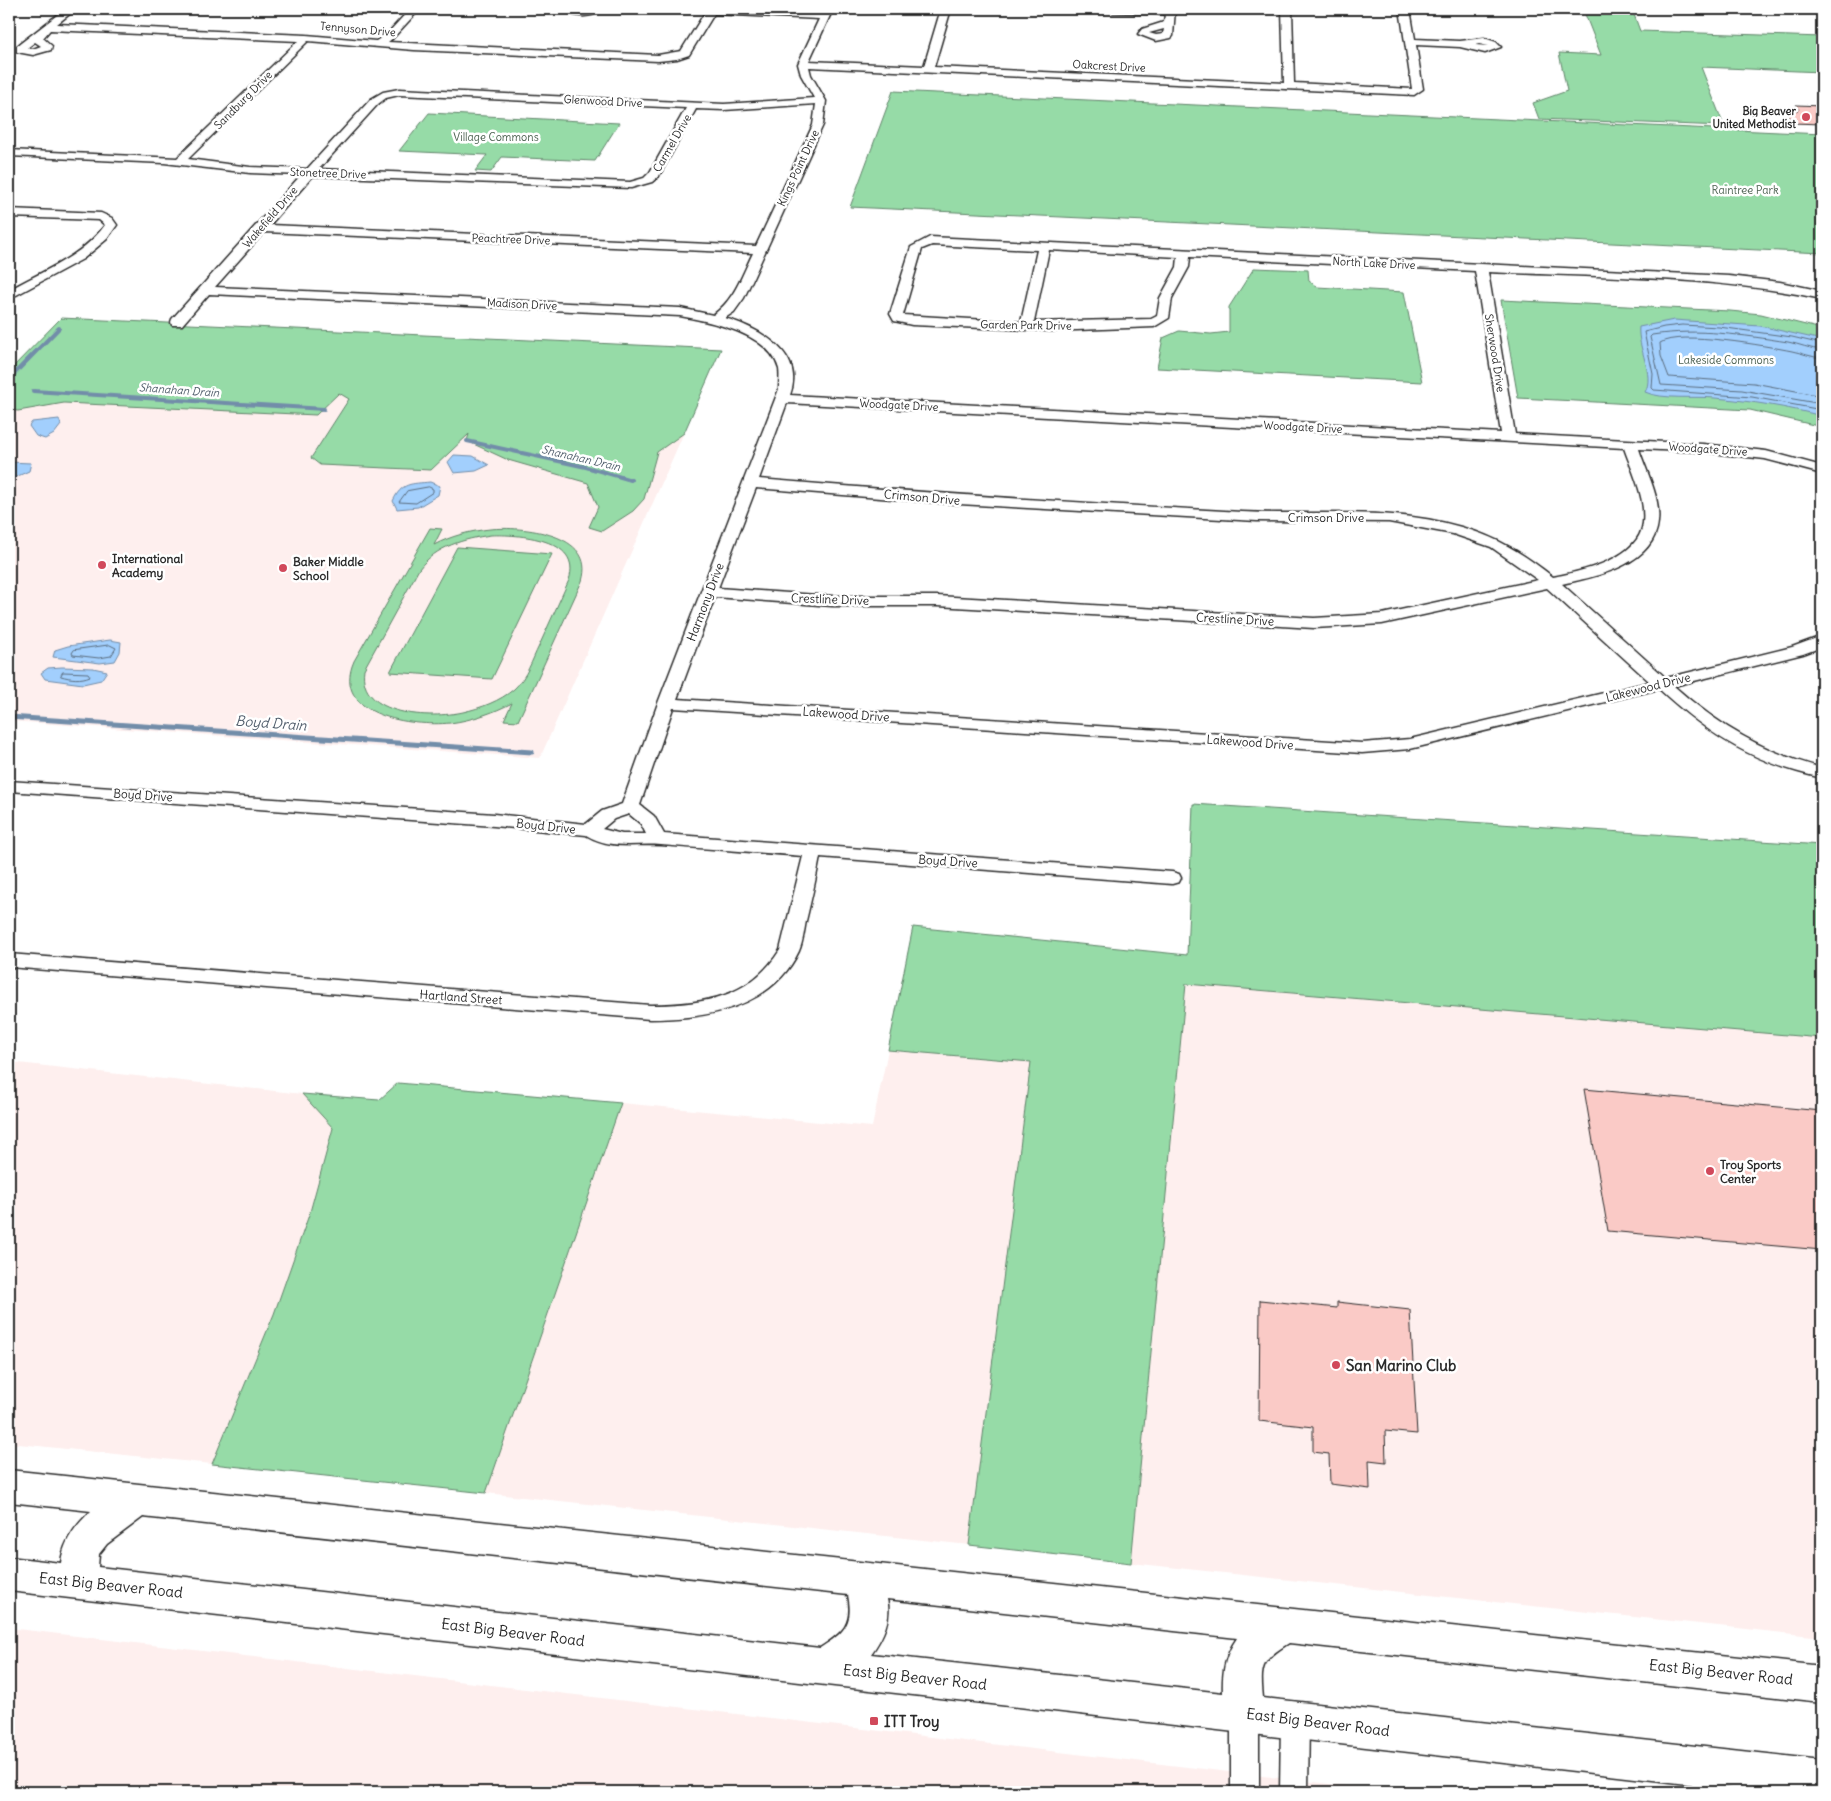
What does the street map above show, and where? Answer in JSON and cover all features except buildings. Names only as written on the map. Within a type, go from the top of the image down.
[{"type":"main road","name":"East Big Beaver Road","points":[[9,1486],[1822,1684]]},
{"type":"main road","points":[[82,1583],[78,1571],[79,1558],[84,1544],[91,1534],[103,1523],[140,1499]]},
{"type":"main road","name":"East Big Beaver Road","points":[[9,1574],[1245,1714],[1705,1779],[1822,1780]]},
{"type":"main road","points":[[824,1667],[843,1656],[862,1635],[868,1625],[871,1613],[870,1602],[860,1578]]},
{"type":"main road","points":[[1245,1714],[1242,1669],[1246,1655],[1253,1645],[1286,1625]]},
{"type":"street","points":[[40,33],[71,9]]},
{"type":"street","points":[[379,43],[390,36],[415,9]]},
{"type":"street","points":[[568,9],[580,13],[590,13],[597,9]]},
{"type":"street","points":[[928,70],[946,9]]},
{"type":"street","points":[[1113,9],[1170,10],[1169,22]]},
{"type":"street","points":[[1287,9],[1289,88]]},
{"type":"street","points":[[1405,9],[1418,89],[1414,92]]},
{"type":"street","points":[[1805,9],[1822,10]]},
{"type":"street","points":[[677,56],[688,49],[711,10],[826,13],[804,64],[806,75],[821,102]]},
{"type":"street","name":"Tennyson Drive","points":[[48,27],[306,38],[414,47],[640,57],[677,56]]},
{"type":"street","name":"Sandburg Drive","points":[[180,161],[306,38]]},
{"type":"street","points":[[1410,42],[1460,44]]},
{"type":"street","name":"Oakcrest Drive","points":[[804,64],[1289,88],[1414,92]]},
{"type":"street","name":"Glenwood Drive","points":[[386,93],[399,92],[693,105],[750,106],[821,102]]},
{"type":"street","name":"Wakefield Drive","points":[[177,322],[376,99],[386,93]]},
{"type":"street","name":"Kings Point Drive","points":[[716,319],[736,302],[818,125],[821,102]]},
{"type":"street","name":"Carmel Drive","points":[[648,180],[655,174],[693,105]]},
{"type":"street","name":"Stonetree Drive","points":[[9,153],[180,161],[240,169],[310,172],[618,185],[640,183],[648,180]]},
{"type":"street","points":[[9,213],[91,216],[108,220],[111,225],[92,246],[70,261],[9,295]]},
{"type":"street","name":"Peachtree Drive","points":[[260,228],[761,250]]},
{"type":"street","points":[[899,318],[896,312],[917,247],[924,242]]},
{"type":"street","name":"North Lake Drive","points":[[924,242],[1044,246],[1729,280],[1780,286],[1822,295]]},
{"type":"street","points":[[1027,326],[1044,246]]},
{"type":"street","name":"Garden Park Drive","points":[[899,318],[912,321],[1027,326],[1154,323],[1163,318],[1166,298],[1181,272],[1185,253]]},
{"type":"street","name":"Sherwood Drive","points":[[1481,268],[1508,438]]},
{"type":"street","points":[[9,280],[27,284]]},
{"type":"street","name":"Madison Drive","points":[[206,290],[680,312],[716,319],[737,326],[766,342],[780,357],[786,368],[787,377],[782,399]]},
{"type":"street","name":"Woodgate Drive","points":[[782,399],[1752,452],[1822,470]]},
{"type":"street","name":"Harmony Drive","points":[[630,807],[666,703],[782,399]]},
{"type":"street","name":"Crestline Drive","points":[[709,592],[832,601],[951,602],[1314,624],[1382,619],[1551,583],[1605,569],[1621,561],[1646,537],[1651,523],[1650,507],[1630,444]]},
{"type":"street","name":"Crimson Drive","points":[[750,483],[971,501],[1257,517],[1390,518],[1456,530],[1496,544],[1523,561],[1551,583],[1696,714],[1736,742],[1779,761],[1822,773]]},
{"type":"street","name":"Lakewood Drive","points":[[666,703],[1362,748],[1426,740],[1797,651],[1822,641]]},
{"type":"street","name":"Boyd Drive","points":[[9,786],[494,820],[590,830],[602,838],[618,840],[657,839],[1172,878]]},
{"type":"street","points":[[590,830],[608,815],[630,807],[642,812],[648,818],[657,839]]},
{"type":"street","name":"Hartland Street","points":[[9,961],[650,1012],[682,1012],[724,1004],[742,997],[772,976],[784,963],[790,950],[813,850]]},
{"type":"street","points":[[1245,1714],[1245,1792]]},
{"type":"street","points":[[1294,1720],[1294,1792]]},
{"type":"shaded area","points":[[61,318],[721,349],[540,758],[9,721],[9,371]]},
{"type":"shaded area","points":[[1186,984],[1822,1038],[1822,1637],[1131,1563]]},
{"type":"shaded area","points":[[888,1050],[1031,1062],[969,1545],[486,1493],[621,1103],[872,1127]]},
{"type":"shaded area","points":[[9,1062],[302,1094],[333,1127],[310,1212],[274,1314],[212,1464],[9,1443]]},
{"type":"shaded area","points":[[9,1628],[135,1643],[1398,1792],[9,1792]]},
{"type":"green space","points":[[1583,9],[1632,9],[1640,31],[1822,37],[1822,72],[1701,67],[1724,126],[1539,119],[1533,103],[1567,91],[1559,53],[1601,55]]},
{"type":"green space","name":"Raintree Park","points":[[893,91],[1822,134],[1822,253],[850,207]]},
{"type":"green space","name":"Village Commons","points":[[429,113],[619,123],[595,161],[502,157],[491,172],[475,171],[487,155],[399,151]]},
{"type":"green space","points":[[1254,268],[1308,270],[1309,281],[1317,287],[1404,292],[1422,382],[1157,368],[1163,338],[1179,331],[1211,334],[1229,332],[1229,307]]},
{"type":"green space","name":"Lakeside Commons","points":[[1501,300],[1730,311],[1761,314],[1822,329],[1822,427],[1750,410],[1518,398]]},
{"type":"green space","points":[[61,318],[721,349],[684,433],[657,452],[644,499],[633,511],[602,531],[589,527],[598,507],[588,483],[508,460],[467,441],[469,434],[431,470],[320,465],[311,458],[349,399],[339,393],[316,415],[64,403],[18,411],[9,410],[9,371]]},
{"type":"green space","points":[[430,528],[442,529],[434,545],[475,531],[503,528],[537,531],[568,543],[578,552],[584,565],[582,581],[518,721],[504,720],[512,703],[482,716],[450,723],[416,723],[397,720],[379,714],[364,706],[354,694],[350,680],[354,661]],"holes":[[[491,535],[545,541],[557,547],[566,555],[571,566],[569,580],[529,668],[519,684],[509,693],[490,704],[450,714],[416,714],[384,706],[372,697],[365,685],[364,669],[419,569],[426,561],[451,545]]]},
{"type":"green space","points":[[457,547],[552,554],[492,679],[390,672]]},
{"type":"green space","points":[[1193,804],[1822,845],[1822,1038],[1186,984],[1131,1563],[969,1545],[1031,1062],[888,1050],[913,927],[1187,955]]},
{"type":"green space","points":[[398,1083],[621,1103],[486,1493],[212,1464],[274,1314],[310,1212],[333,1128],[302,1094],[379,1100]]},
{"type":"water","points":[[1674,320],[1760,326],[1822,340],[1822,416],[1742,401],[1707,397],[1669,397],[1645,392],[1648,378],[1640,344],[1639,327]]},
{"type":"water","points":[[59,419],[61,425],[54,434],[45,439],[36,436],[29,426],[32,422]]},
{"type":"water","points":[[454,455],[473,456],[489,465],[476,471],[454,473],[448,462]]},
{"type":"water","points":[[9,462],[31,463],[29,471],[9,480]]},
{"type":"water","points":[[430,482],[440,486],[438,495],[418,507],[397,509],[393,501],[400,490],[408,485]]},
{"type":"water","points":[[110,640],[121,642],[120,652],[115,661],[100,663],[53,657],[55,650],[68,646]]},
{"type":"water","points":[[48,668],[93,668],[107,671],[101,680],[83,684],[45,679],[41,673]]},
{"type":"waterway","name":"Shanahan Drain","points":[[9,379],[59,328]]},
{"type":"waterway","name":"Shanahan Drain","points":[[33,391],[324,409]]},
{"type":"waterway","name":"Shanahan Drain","points":[[467,441],[586,467],[631,480]]},
{"type":"waterway","name":"Boyd Drain","points":[[9,717],[532,752]]},
{"type":"place","name":"Big Beaver United Methodist","points":[[1806,117]]},
{"type":"place","name":"International Academy","points":[[102,565]]},
{"type":"place","name":"Baker Middle School","points":[[283,568]]},
{"type":"place","name":"Troy Sports Center","points":[[1710,1171]]},
{"type":"place","name":"San Marino Club","points":[[1336,1365]]},
{"type":"place","name":"ITT Troy","points":[[874,1721]]}]
